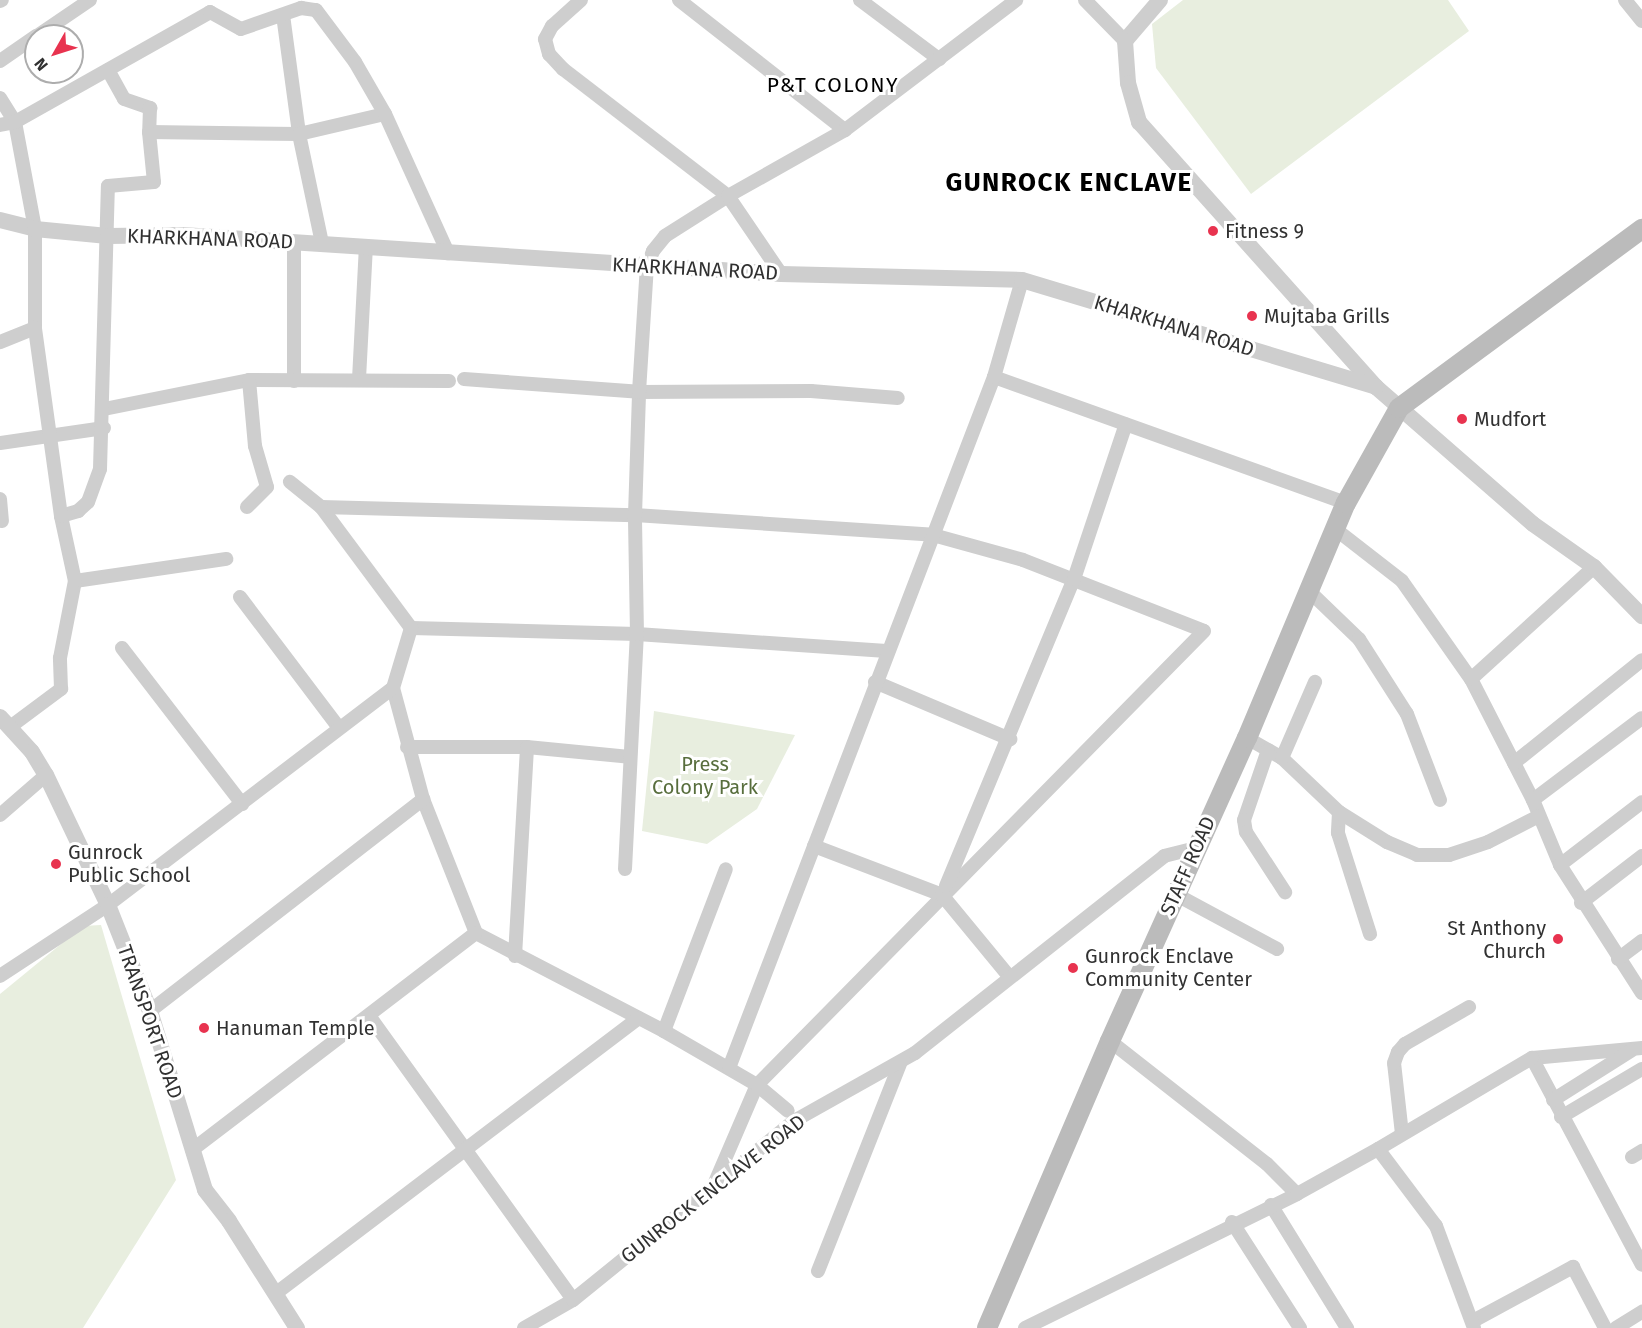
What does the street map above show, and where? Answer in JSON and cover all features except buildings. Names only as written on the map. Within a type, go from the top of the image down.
[{"type":"main road","points":[[1399,408],[1642,229]]},
{"type":"main road","name":"STAFF ROAD","points":[[987,1328],[1195,848],[1247,738],[1334,528],[1399,408]]},
{"type":"street","points":[[54,24],[90,0]]},
{"type":"street","points":[[581,0],[552,26],[546,39],[549,54],[563,69],[728,196],[781,274]]},
{"type":"street","points":[[679,0],[845,130]]},
{"type":"street","points":[[860,0],[939,59]]},
{"type":"street","points":[[626,869],[637,634],[635,515],[639,392],[647,266],[666,236],[728,196],[845,130],[1016,0]]},
{"type":"street","points":[[1085,0],[1125,41],[1128,82],[1139,122],[1376,387],[1533,524],[1594,567],[1642,616]]},
{"type":"street","points":[[1125,41],[1160,0]]},
{"type":"street","points":[[1625,0],[1642,21]]},
{"type":"street","points":[[0,125],[15,122],[108,70],[209,6],[241,29],[301,8],[316,10],[324,17],[385,114],[448,253]]},
{"type":"street","points":[[283,15],[299,134],[322,243]]},
{"type":"street","points":[[0,61],[24,44]]},
{"type":"street","points":[[61,516],[78,511],[88,502],[100,469],[104,428],[108,186],[154,182],[149,132],[150,108],[124,99],[108,70]]},
{"type":"street","points":[[0,98],[15,122],[35,230],[35,328],[61,516],[75,580],[60,658],[61,689],[5,722]]},
{"type":"street","points":[[149,132],[299,134],[385,114]]},
{"type":"street","name":"KHARKHANA ROAD","points":[[0,220],[35,230],[108,236],[183,235],[781,274],[1022,280],[1376,387]]},
{"type":"street","points":[[294,242],[294,381]]},
{"type":"street","points":[[359,379],[366,247]]},
{"type":"street","points":[[729,1068],[886,651],[994,376],[1022,280]]},
{"type":"street","points":[[0,342],[35,328]]},
{"type":"street","points":[[994,376],[1346,503]]},
{"type":"street","points":[[104,409],[249,380],[449,381]]},
{"type":"street","points":[[248,507],[267,487],[255,446],[249,380]]},
{"type":"street","points":[[464,380],[639,392],[811,391],[898,398]]},
{"type":"street","points":[[942,895],[1010,739],[1074,579],[1126,424]]},
{"type":"street","points":[[0,443],[104,428]]},
{"type":"street","points":[[290,482],[321,507],[411,628]]},
{"type":"street","points":[[0,499],[2,521]]},
{"type":"street","points":[[321,507],[635,515],[933,535],[1023,560],[1204,631],[757,1085],[711,1192]]},
{"type":"street","points":[[1334,528],[1402,581],[1471,679],[1533,800],[1560,865],[1581,903],[1642,993]]},
{"type":"street","points":[[75,580],[226,559]]},
{"type":"street","points":[[1471,679],[1594,567]]},
{"type":"street","points":[[1308,590],[1359,639],[1407,714],[1440,801]]},
{"type":"street","points":[[240,597],[339,728]]},
{"type":"street","points":[[411,628],[637,634],[886,651]]},
{"type":"street","points":[[411,628],[393,688],[406,747],[423,799],[476,933],[515,956],[664,1031],[729,1068],[757,1085],[788,1111]]},
{"type":"street","points":[[122,648],[242,804]]},
{"type":"street","points":[[1514,763],[1642,660]]},
{"type":"street","points":[[875,682],[1010,739]]},
{"type":"street","points":[[1282,758],[1315,682]]},
{"type":"street","points":[[0,976],[108,905],[393,688]]},
{"type":"street","points":[[1533,800],[1642,718]]},
{"type":"street","name":"TRANSPORT ROAD","points":[[5,722],[46,776],[108,905],[150,1011],[205,1190],[297,1328]]},
{"type":"street","points":[[1247,738],[1282,758],[1339,812],[1387,842],[1417,855],[1449,855],[1488,842],[1539,816]]},
{"type":"street","points":[[406,747],[527,747],[630,757]]},
{"type":"street","points":[[515,956],[527,747]]},
{"type":"street","points":[[1268,750],[1244,820],[1246,832],[1285,892]]},
{"type":"street","points":[[0,815],[46,776]]},
{"type":"street","points":[[150,1011],[423,799]]},
{"type":"street","points":[[1560,865],[1642,802]]},
{"type":"street","points":[[1339,812],[1338,833],[1370,934]]},
{"type":"street","points":[[814,846],[942,895],[1008,975]]},
{"type":"street","name":"GUNROCK ENCLAVE ROAD","points":[[524,1328],[573,1300],[711,1192],[794,1121],[900,1064],[1008,975],[1164,856],[1195,848]]},
{"type":"street","points":[[1581,903],[1642,856]]},
{"type":"street","points":[[664,1031],[726,869]]},
{"type":"street","points":[[1175,894],[1277,949]]},
{"type":"street","points":[[192,1150],[370,1017],[476,933]]},
{"type":"street","points":[[1618,959],[1642,941]]},
{"type":"street","points":[[1402,1134],[1394,1063],[1398,1052],[1405,1044],[1469,1007]]},
{"type":"street","points":[[370,1017],[573,1300]]},
{"type":"street","points":[[275,1294],[638,1018]]},
{"type":"street","points":[[1110,1041],[1267,1164],[1297,1194]]},
{"type":"street","points":[[1025,1328],[1232,1222],[1297,1194],[1532,1059],[1638,1048]]},
{"type":"street","points":[[1553,1100],[1638,1048]]},
{"type":"street","points":[[1532,1059],[1642,1265]]},
{"type":"street","points":[[818,1271],[900,1064]]},
{"type":"street","points":[[1561,1117],[1642,1069]]},
{"type":"street","points":[[1378,1149],[1436,1226],[1474,1324],[1573,1267],[1605,1328]]},
{"type":"street","points":[[1271,1205],[1347,1328]]},
{"type":"street","points":[[1232,1222],[1300,1328]]},
{"type":"street","points":[[1616,1328],[1642,1312]]},
{"type":"green space","points":[[1183,0],[1448,0],[1469,31],[1251,194],[1156,68],[1152,24]]},
{"type":"green space","name":"Press Colony Park","points":[[654,711],[795,735],[757,809],[707,844],[642,831]]},
{"type":"green space","points":[[101,925],[176,1180],[83,1328],[0,1328],[0,994],[83,926]]},
{"type":"place","name":"Fitness 9","points":[[1213,231]]},
{"type":"place","name":"Mujtaba Grills","points":[[1252,316]]},
{"type":"place","name":"Mudfort","points":[[1462,419]]},
{"type":"place","name":"Gunrock Public School","points":[[56,864]]},
{"type":"place","name":"St Anthony Church","points":[[1558,939]]},
{"type":"place","name":"Gunrock Enclave Community Center","points":[[1073,968]]},
{"type":"place","name":"Hanuman Temple","points":[[204,1028]]},
{"type":"district","name":"P&T COLONY","points":[[833,85]]},
{"type":"district","name":"GUNROCK ENCLAVE","points":[[1069,183]]}]
